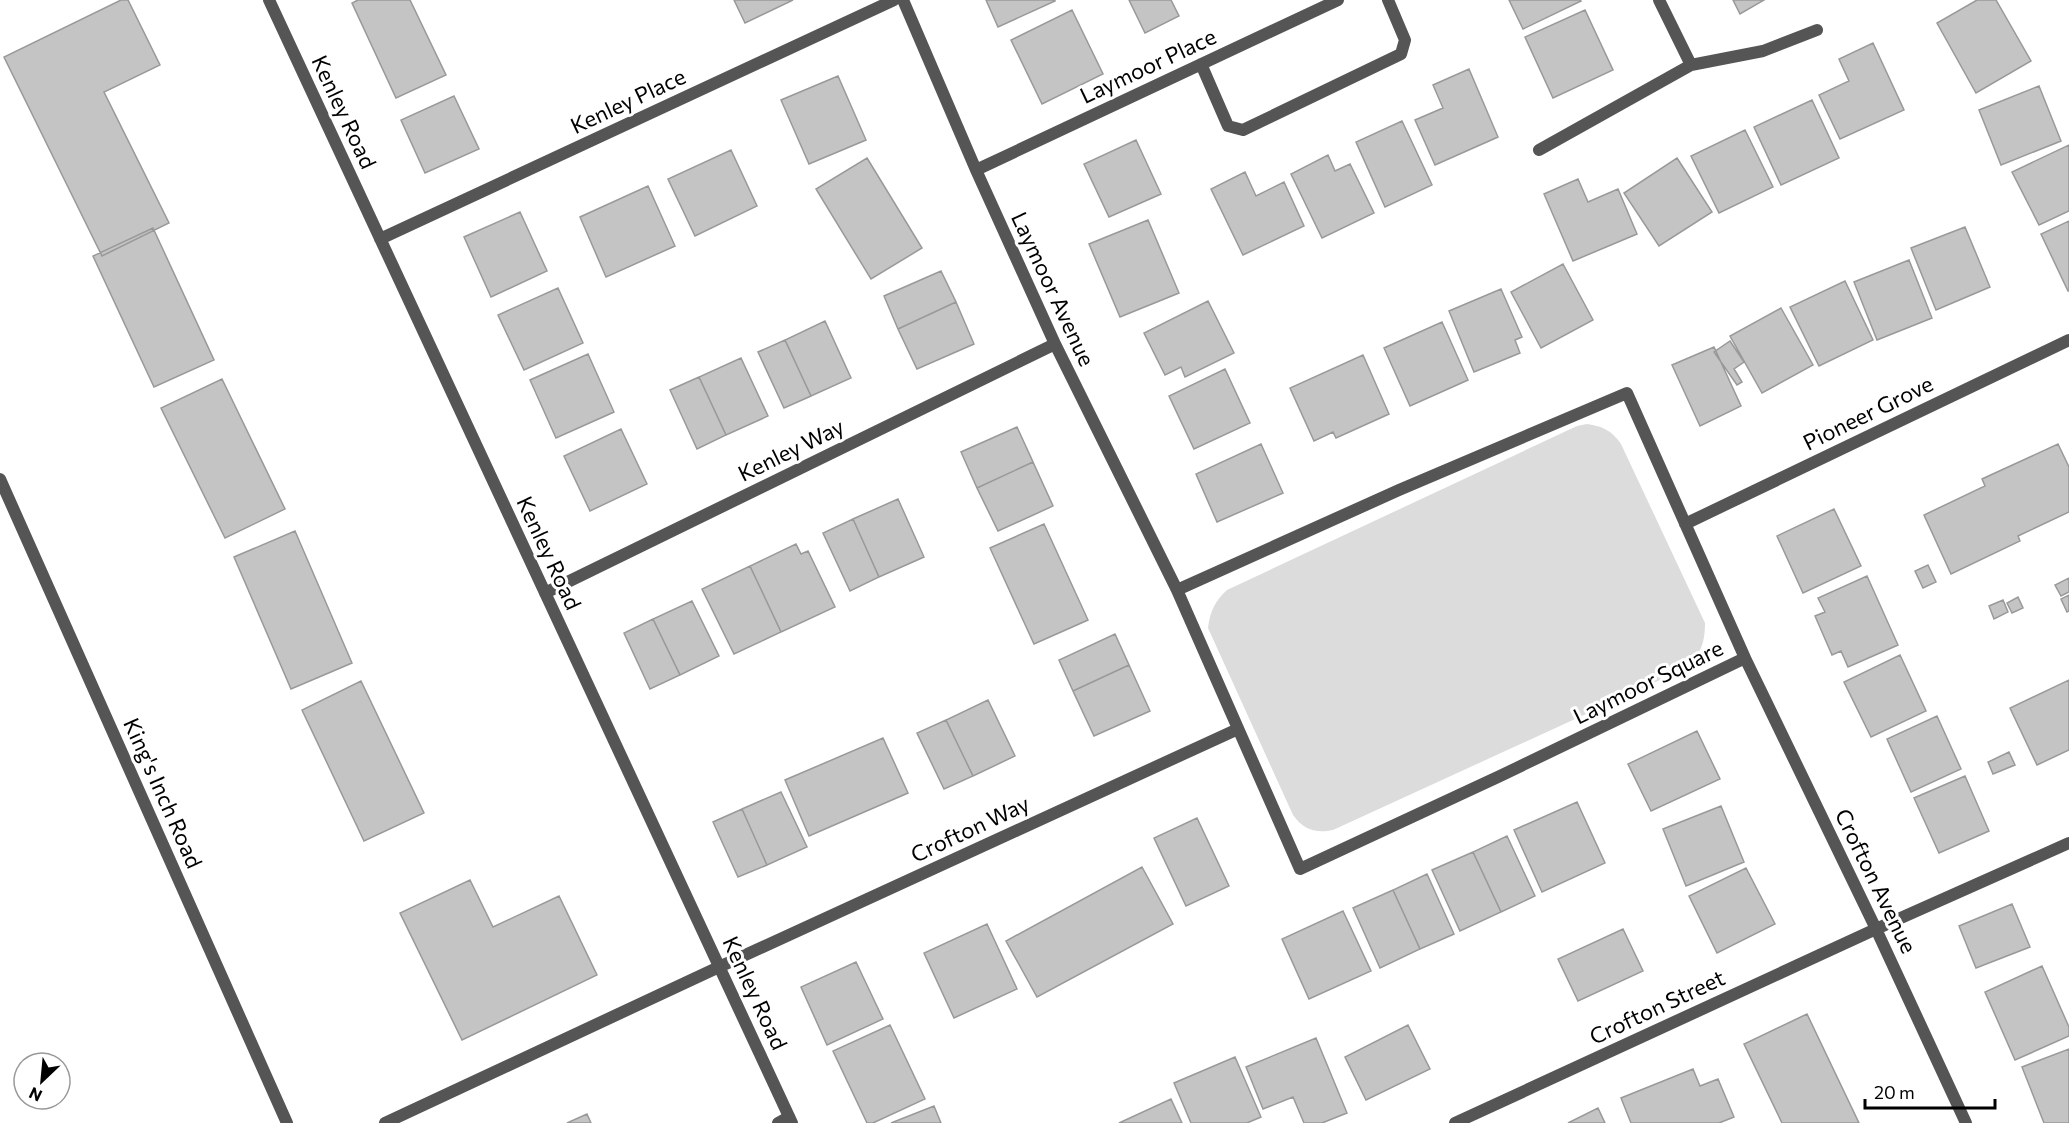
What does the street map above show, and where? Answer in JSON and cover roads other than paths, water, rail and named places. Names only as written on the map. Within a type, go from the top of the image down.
[{"type":"street","name":"Kenley Road","points":[[269,0],[719,967],[786,1121]]},
{"type":"street","name":"Kenley Place","points":[[380,239],[894,0]]},
{"type":"street","name":"Laymoor Avenue","points":[[903,0],[976,170],[1055,344],[1177,590]]},
{"type":"street","name":"Laymoor Place","points":[[976,170],[1338,0]]},
{"type":"street","points":[[1201,64],[1228,126],[1243,130],[1401,54],[1406,40],[1388,0]]},
{"type":"street","points":[[1659,0],[1691,65]]},
{"type":"street","points":[[1539,150],[1691,65],[1763,51],[1817,30]]},
{"type":"street","name":"Pioneer Grove","points":[[1685,524],[2069,340]]},
{"type":"street","name":"Kenley Way","points":[[545,593],[1055,344]]},
{"type":"street","name":"Laymoor Square","points":[[1627,393],[1685,524],[1745,658],[1300,869],[1177,590],[1399,490],[1627,393]]},
{"type":"street","name":"King's Inch Road","points":[[0,479],[287,1123]]},
{"type":"street","name":"Crofton Avenue","points":[[1745,658],[1876,929],[1966,1123]]},
{"type":"street","name":"Crofton Way","points":[[385,1123],[1238,729]]},
{"type":"street","name":"Crofton Street","points":[[1455,1123],[1876,929],[2069,843]]}]
